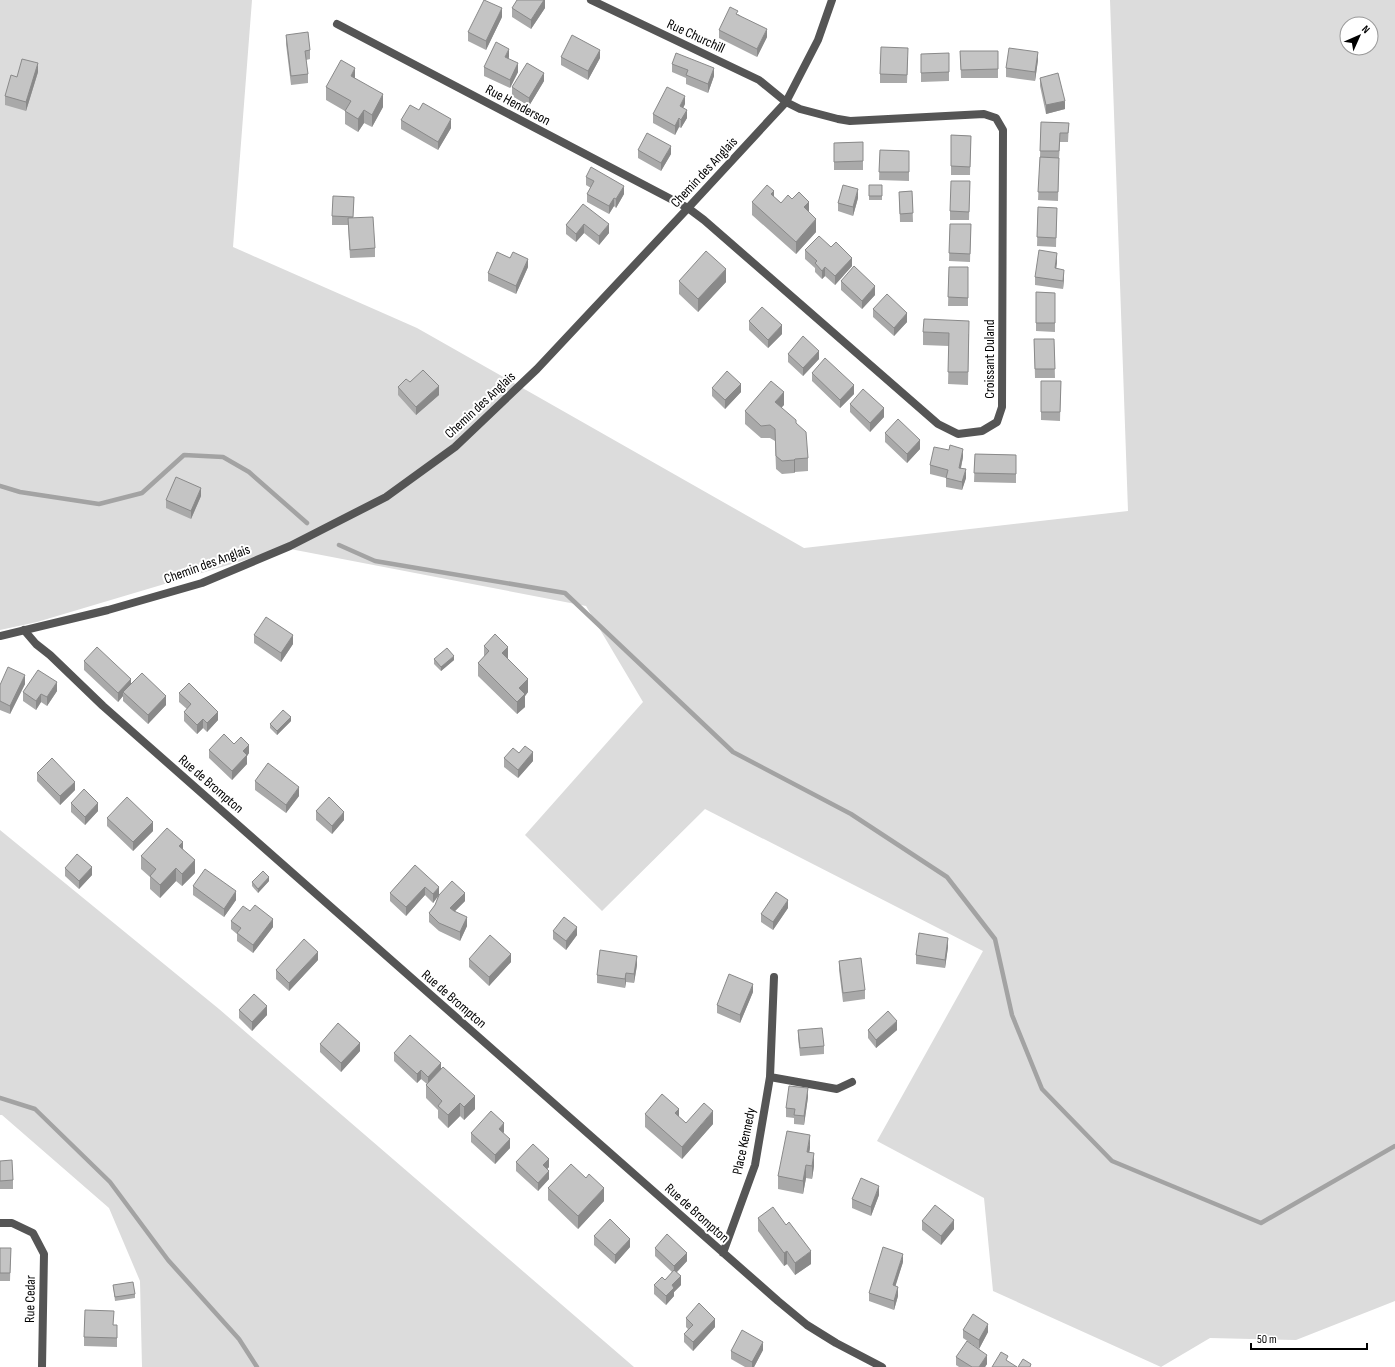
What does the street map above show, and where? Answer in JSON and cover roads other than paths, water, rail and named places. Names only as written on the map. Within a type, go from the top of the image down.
[{"type":"street","name":"Rue Churchill","points":[[591,0],[759,80],[786,102]]},
{"type":"street","name":"Chemin des Anglais","points":[[0,636],[108,610],[202,583],[290,546],[386,497],[455,447],[537,369],[786,102],[818,40],[832,0]]},
{"type":"street","name":"Rue Henderson","points":[[337,24],[688,208]]},
{"type":"street","name":"Croissant Duland","points":[[688,208],[704,220],[938,424],[958,434],[982,431],[997,422],[1002,407],[1003,130],[996,118],[984,114],[850,121],[800,109],[786,102]]},
{"type":"street","name":"Rue de Brompton","points":[[24,630],[36,644],[50,655],[103,706],[723,1253],[807,1325],[836,1343],[882,1367]]},
{"type":"street","name":"Place Kennedy","points":[[723,1253],[755,1165],[770,1077],[774,977]]},
{"type":"street","points":[[770,1077],[837,1089],[852,1082]]},
{"type":"street","name":"Rue Cedar","points":[[0,1223],[12,1223],[33,1233],[44,1254],[42,1367]]},
{"type":"waterway","points":[[0,486],[20,492],[99,504],[142,493],[184,455],[223,457],[249,472],[307,523]]},
{"type":"waterway","points":[[339,545],[375,561],[565,593],[733,752],[851,814],[947,877],[995,939],[1012,1015],[1042,1089],[1112,1161],[1261,1223],[1395,1146]]},
{"type":"waterway","points":[[0,1098],[35,1109],[110,1182],[168,1260],[239,1339],[257,1367]]}]
